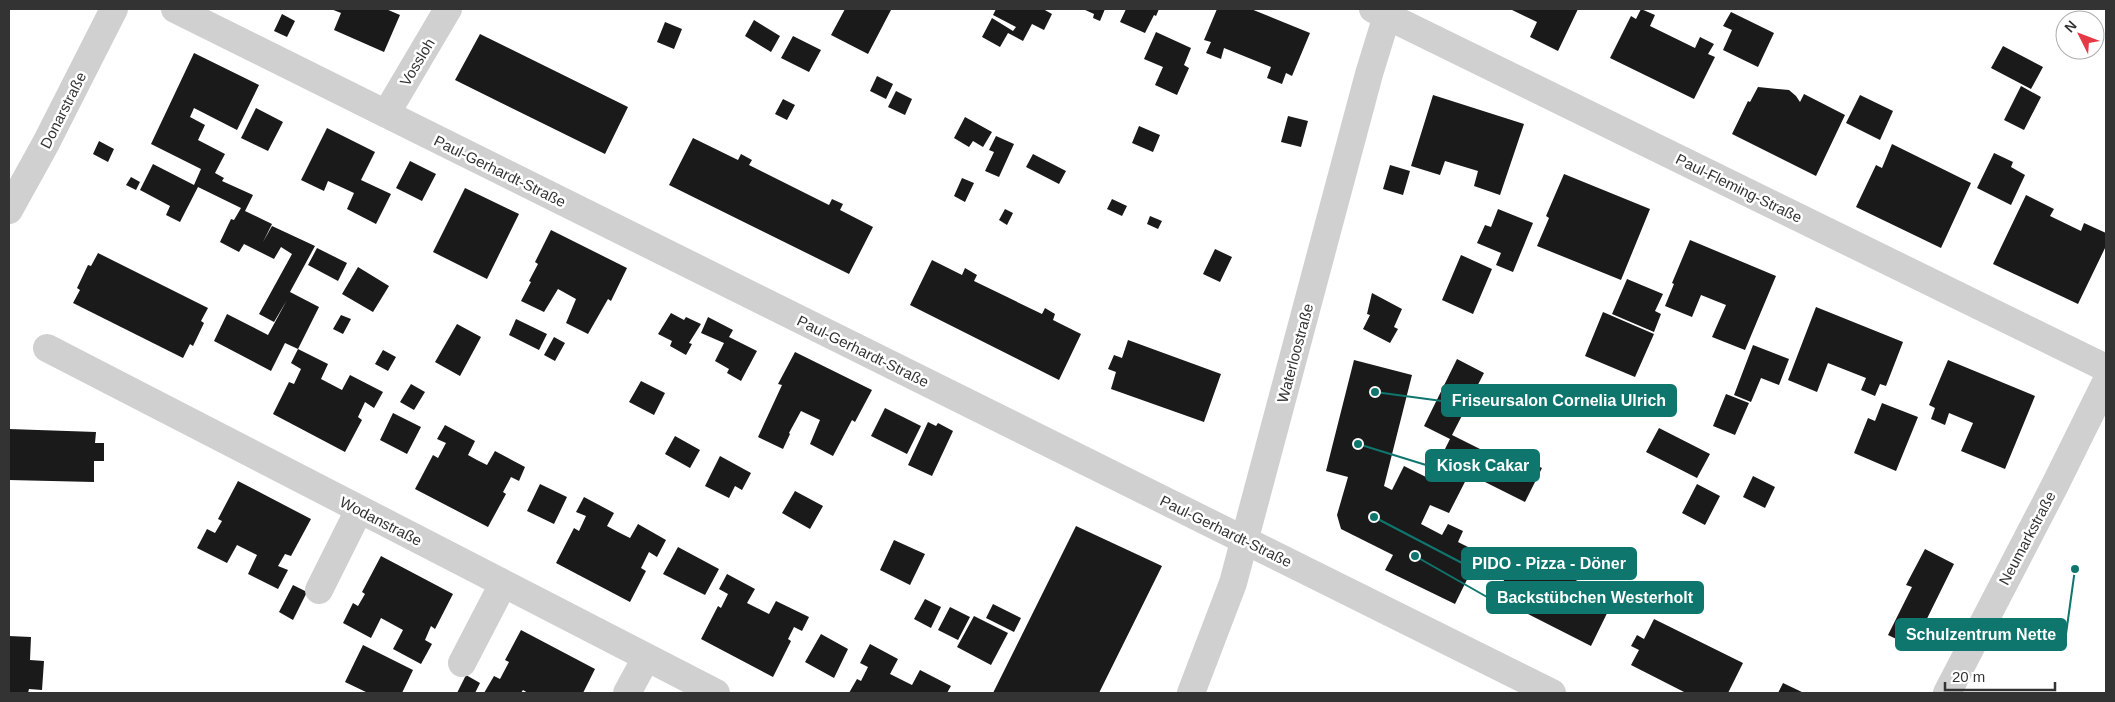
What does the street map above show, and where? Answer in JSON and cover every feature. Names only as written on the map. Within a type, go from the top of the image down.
[{"type":"street","name":"Donarstraße","points":[[9,210],[46,143],[114,9]]},
{"type":"street","name":"Paul-Gerhardt-Straße","points":[[175,9],[1552,693]]},
{"type":"street","name":"Vossloh","points":[[386,114],[448,9]]},
{"type":"street","name":"Paul-Fleming-Straße","points":[[1383,11],[2106,368]]},
{"type":"street","name":"Waterloostraße","points":[[1191,693],[1234,583],[1383,11]]},
{"type":"street","name":"Wodanstraße","points":[[48,348],[716,693]]},
{"type":"street","name":"Neumarkstraße","points":[[1946,693],[2054,487],[2106,382]]},
{"type":"street","points":[[320,590],[359,510]]},
{"type":"street","points":[[462,663],[504,584]]},
{"type":"street","points":[[627,693],[646,658]]},
{"type":"building","points":[[331,9],[386,9],[400,15],[384,52],[334,30],[341,13]]},
{"type":"building","points":[[845,9],[891,10],[868,54],[831,35]]},
{"type":"building","points":[[996,9],[1043,9],[1052,14],[1044,30],[1032,24],[1023,41],[1008,33],[1000,47],[982,37],[992,18],[1013,31],[1016,27],[993,15]]},
{"type":"building","points":[[1083,9],[1105,9],[1100,21],[1093,18],[1094,14]]},
{"type":"building","points":[[1126,9],[1159,9],[1145,33],[1120,22]]},
{"type":"building","points":[[1217,9],[1251,9],[1310,33],[1292,76],[1286,73],[1282,84],[1267,78],[1271,67],[1224,48],[1221,59],[1206,53],[1211,42],[1204,40]]},
{"type":"building","points":[[1510,9],[1578,9],[1558,51],[1530,37],[1537,22]]},
{"type":"building","points":[[1641,9],[1655,15],[1650,26],[1695,48],[1700,37],[1714,44],[1708,54],[1715,57],[1694,99],[1610,58],[1631,16],[1636,19]]},
{"type":"building","points":[[1731,12],[1774,33],[1758,67],[1723,50],[1732,30],[1723,26]]},
{"type":"building","points":[[282,14],[295,21],[287,37],[274,31]]},
{"type":"building","points":[[754,20],[780,36],[771,52],[745,36]]},
{"type":"building","points":[[665,22],[682,29],[674,49],[657,42]]},
{"type":"building","points":[[1156,32],[1191,48],[1184,65],[1189,68],[1177,95],[1155,85],[1163,67],[1144,59]]},
{"type":"building","points":[[480,34],[628,107],[605,154],[455,80]]},
{"type":"building","points":[[793,36],[821,50],[809,72],[781,58]]},
{"type":"building","points":[[2003,46],[2043,67],[2031,89],[1991,68]]},
{"type":"building","points":[[194,53],[259,85],[237,130],[194,108],[190,117],[205,125],[198,140],[225,154],[215,173],[224,178],[222,181],[253,195],[245,211],[272,224],[263,242],[272,226],[315,246],[290,292],[319,307],[298,349],[285,343],[271,371],[214,341],[227,314],[268,335],[287,300],[274,322],[259,314],[292,254],[281,247],[274,259],[244,244],[239,252],[220,242],[231,219],[234,220],[241,208],[198,187],[180,222],[166,215],[170,206],[140,190],[153,164],[194,185],[201,169],[151,144]]},
{"type":"building","points":[[877,76],[893,84],[886,99],[870,91]]},
{"type":"building","points":[[2021,86],[2041,97],[2024,130],[2004,120]]},
{"type":"building","points":[[1758,87],[1789,90],[1800,102],[1804,94],[1845,115],[1816,176],[1732,134],[1748,101],[1750,102]]},
{"type":"building","points":[[896,91],[912,99],[905,115],[888,107]]},
{"type":"building","points":[[1433,95],[1524,124],[1500,195],[1474,186],[1478,171],[1445,161],[1440,175],[1411,166]]},
{"type":"building","points":[[1860,95],[1893,111],[1880,140],[1846,123]]},
{"type":"building","points":[[783,99],[795,105],[787,120],[775,114]]},
{"type":"building","points":[[256,108],[283,122],[268,151],[241,138]]},
{"type":"building","points":[[1288,116],[1308,121],[1301,147],[1281,142]]},
{"type":"building","points":[[965,117],[992,132],[983,147],[973,141],[969,147],[954,138]]},
{"type":"building","points":[[1139,126],[1160,135],[1153,152],[1132,143]]},
{"type":"building","points":[[327,128],[375,152],[361,180],[391,194],[376,224],[347,209],[354,193],[328,181],[324,191],[301,180]]},
{"type":"building","points":[[996,136],[1014,144],[999,177],[985,171],[994,152],[989,150]]},
{"type":"building","points":[[693,138],[738,160],[741,154],[752,160],[749,165],[829,205],[832,199],[843,204],[840,210],[873,227],[849,274],[669,185]]},
{"type":"building","points":[[99,141],[114,149],[108,162],[93,154]]},
{"type":"building","points":[[1892,144],[1971,183],[1941,248],[1856,207],[1876,165],[1882,168]]},
{"type":"building","points":[[1994,153],[2013,162],[2011,167],[2025,175],[2011,205],[1977,188]]},
{"type":"building","points":[[1033,154],[1066,171],[1059,184],[1026,167]]},
{"type":"building","points":[[410,161],[436,174],[422,201],[396,188]]},
{"type":"building","points":[[1390,165],[1410,171],[1403,195],[1383,189]]},
{"type":"building","points":[[1564,174],[1650,209],[1621,280],[1537,246],[1549,218],[1546,216]]},
{"type":"building","points":[[131,177],[140,182],[136,190],[126,185]]},
{"type":"building","points":[[962,178],[974,183],[965,202],[954,196]]},
{"type":"building","points":[[465,188],[519,214],[487,279],[433,252]]},
{"type":"building","points":[[2026,195],[2054,209],[2050,216],[2081,231],[2084,223],[2106,233],[2106,246],[2078,304],[1993,264]]},
{"type":"building","points":[[1112,199],[1127,206],[1122,216],[1107,209]]},
{"type":"building","points":[[1005,209],[1013,213],[1007,225],[999,220]]},
{"type":"building","points":[[1498,209],[1533,223],[1513,272],[1496,265],[1501,253],[1477,243],[1485,225],[1491,227]]},
{"type":"building","points":[[1150,216],[1162,221],[1158,229],[1147,224]]},
{"type":"building","points":[[551,230],[627,268],[611,301],[608,299],[588,334],[566,323],[576,299],[558,289],[544,312],[521,301],[538,264],[535,262]]},
{"type":"building","points":[[1690,240],[1776,276],[1745,350],[1712,337],[1726,305],[1701,295],[1692,317],[1665,306],[1674,284],[1672,283]]},
{"type":"building","points":[[317,248],[347,263],[338,281],[308,265]]},
{"type":"building","points":[[1215,249],[1232,257],[1220,282],[1203,274]]},
{"type":"building","points":[[98,253],[208,308],[201,321],[204,323],[193,346],[190,344],[183,358],[73,303],[80,290],[77,288],[88,265],[91,266]]},
{"type":"building","points":[[1461,255],[1492,269],[1473,314],[1442,300]]},
{"type":"building","points":[[932,260],[962,275],[965,268],[977,275],[974,281],[1042,314],[1045,308],[1055,314],[1053,320],[1081,334],[1059,380],[910,305]]},
{"type":"building","points":[[358,267],[389,286],[373,312],[342,294]]},
{"type":"building","points":[[1627,279],[1663,294],[1655,311],[1661,314],[1654,332],[1612,314]]},
{"type":"building","points":[[1372,293],[1402,309],[1394,327],[1398,329],[1390,343],[1363,329],[1370,315],[1367,314]]},
{"type":"building","points":[[1816,307],[1903,342],[1886,386],[1880,384],[1875,396],[1861,390],[1866,378],[1828,363],[1817,392],[1788,380]]},
{"type":"building","points":[[1603,312],[1654,334],[1635,377],[1585,356]]},
{"type":"building","points":[[671,313],[684,320],[686,317],[701,324],[689,343],[692,344],[686,355],[670,346],[672,341],[658,334]]},
{"type":"building","points":[[341,315],[351,319],[343,334],[333,329]]},
{"type":"building","points":[[708,317],[733,330],[729,337],[757,351],[741,381],[727,373],[729,369],[715,361],[724,343],[701,333]]},
{"type":"building","points":[[516,319],[547,334],[539,350],[509,335]]},
{"type":"building","points":[[457,324],[481,337],[460,376],[435,362]]},
{"type":"building","points":[[554,337],[565,343],[555,361],[544,355]]},
{"type":"building","points":[[1128,340],[1221,374],[1204,422],[1111,389],[1116,372],[1108,369],[1114,355],[1122,358]]},
{"type":"building","points":[[1753,345],[1789,359],[1779,385],[1761,378],[1751,402],[1734,395]]},
{"type":"building","points":[[298,349],[328,364],[321,379],[342,390],[350,375],[383,392],[374,408],[365,402],[358,417],[362,420],[345,452],[273,414],[289,382],[294,384],[301,369],[291,363]]},
{"type":"building","points":[[383,350],[396,357],[388,371],[375,364]]},
{"type":"building","points":[[795,352],[872,390],[855,422],[852,420],[833,456],[810,444],[820,420],[801,411],[783,449],[758,437],[782,385],[778,384]]},
{"type":"building","points":[[1457,359],[1484,373],[1452,435],[1516,467],[1521,458],[1542,468],[1525,502],[1469,474],[1449,513],[1430,505],[1421,524],[1442,535],[1448,524],[1463,531],[1458,542],[1480,553],[1455,604],[1385,570],[1393,555],[1341,529],[1337,515],[1348,477],[1326,471],[1354,360],[1412,375],[1384,486],[1392,490],[1404,466],[1430,479],[1450,439],[1424,426]]},
{"type":"building","points":[[1948,360],[2035,396],[2005,469],[1961,451],[1973,423],[1949,413],[1945,425],[1931,419],[1935,408],[1929,405]]},
{"type":"building","points":[[641,381],[665,393],[654,415],[629,402]]},
{"type":"building","points":[[411,384],[425,392],[414,410],[400,402]]},
{"type":"building","points":[[1726,394],[1749,403],[1735,435],[1713,426]]},
{"type":"building","points":[[1882,403],[1918,417],[1896,471],[1854,453],[1868,418],[1875,421]]},
{"type":"building","points":[[885,408],[921,426],[907,454],[871,436]]},
{"type":"building","points":[[393,413],[421,427],[407,454],[380,440]]},
{"type":"building","points":[[928,422],[936,426],[938,423],[953,431],[932,476],[908,465]]},
{"type":"building","points":[[445,425],[475,441],[468,455],[477,460],[487,465],[495,451],[525,467],[519,481],[511,477],[503,492],[506,494],[488,527],[415,489],[433,455],[438,458],[446,443],[437,439]]},
{"type":"building","points":[[1659,428],[1710,454],[1697,478],[1646,452]]},
{"type":"building","points":[[9,429],[96,432],[95,443],[104,443],[104,461],[94,461],[94,482],[9,480]]},
{"type":"building","points":[[675,436],[700,450],[690,468],[665,454]]},
{"type":"building","points":[[720,456],[751,473],[742,490],[735,486],[729,498],[705,486]]},
{"type":"building","points":[[1753,476],[1775,487],[1765,508],[1743,497]]},
{"type":"building","points":[[238,481],[311,519],[291,556],[285,554],[278,566],[288,570],[278,589],[248,574],[257,555],[237,545],[227,563],[197,548],[207,529],[215,533],[222,521],[218,519]]},
{"type":"building","points":[[540,484],[567,497],[554,524],[527,511]]},
{"type":"building","points":[[1697,484],[1720,496],[1705,525],[1682,513]]},
{"type":"building","points":[[795,491],[823,506],[810,529],[782,513]]},
{"type":"building","points":[[584,497],[614,513],[607,526],[618,532],[630,538],[638,524],[666,540],[657,557],[649,552],[641,568],[646,571],[630,602],[556,563],[574,528],[579,531],[586,516],[576,512]]},
{"type":"building","points":[[1076,526],[1162,566],[1099,693],[993,693]]},
{"type":"building","points":[[894,540],[925,554],[910,585],[880,570]]},
{"type":"building","points":[[678,547],[719,569],[705,595],[663,574]]},
{"type":"building","points":[[1925,549],[1954,564],[1913,647],[1888,635],[1912,587],[1906,585]]},
{"type":"building","points":[[1525,555],[1614,599],[1591,646],[1502,601],[1510,586],[1503,582],[1509,570],[1516,574]]},
{"type":"building","points":[[381,556],[453,594],[435,629],[431,626],[425,640],[432,644],[421,664],[393,649],[403,630],[381,618],[371,638],[343,623],[353,603],[358,606],[365,594],[362,592]]},
{"type":"building","points":[[727,574],[755,589],[747,603],[769,614],[776,601],[809,617],[802,631],[794,627],[788,639],[791,641],[773,677],[701,639],[718,606],[721,608],[728,594],[719,589]]},
{"type":"building","points":[[293,585],[307,592],[293,620],[279,612]]},
{"type":"building","points":[[925,599],[941,607],[931,628],[914,619]]},
{"type":"building","points":[[993,604],[1021,618],[1014,632],[986,618]]},
{"type":"building","points":[[950,607],[970,617],[958,640],[938,630]]},
{"type":"building","points":[[974,616],[1008,633],[991,665],[957,647]]},
{"type":"building","points":[[1654,619],[1743,663],[1728,693],[1686,693],[1631,665],[1639,650],[1631,646],[1637,635],[1644,639]]},
{"type":"building","points":[[521,630],[595,669],[583,693],[528,693],[523,690],[521,693],[484,693],[494,676],[500,679],[509,662],[505,660]]},
{"type":"building","points":[[821,634],[848,649],[834,678],[805,662]]},
{"type":"building","points":[[9,636],[31,637],[30,660],[44,661],[42,690],[29,689],[28,693],[9,693]]},
{"type":"building","points":[[870,644],[898,659],[890,674],[912,685],[920,670],[951,686],[947,693],[849,693],[857,679],[861,681],[868,667],[860,663]]},
{"type":"building","points":[[363,645],[413,670],[402,693],[368,693],[345,682]]},
{"type":"building","points":[[466,675],[480,683],[475,693],[457,693]]},
{"type":"building","points":[[1783,683],[1804,693],[1778,693]]},
{"type":"place","name":"Friseursalon Cornelia Ulrich","points":[[1375,392]]},
{"type":"place","name":"Kiosk Cakar","points":[[1358,444]]},
{"type":"place","name":"PIDO - Pizza - Döner","points":[[1374,517]]},
{"type":"place","name":"Backstübchen Westerholt","points":[[1415,556]]},
{"type":"place","name":"Schulzentrum Nette","points":[[2075,569]]}]
